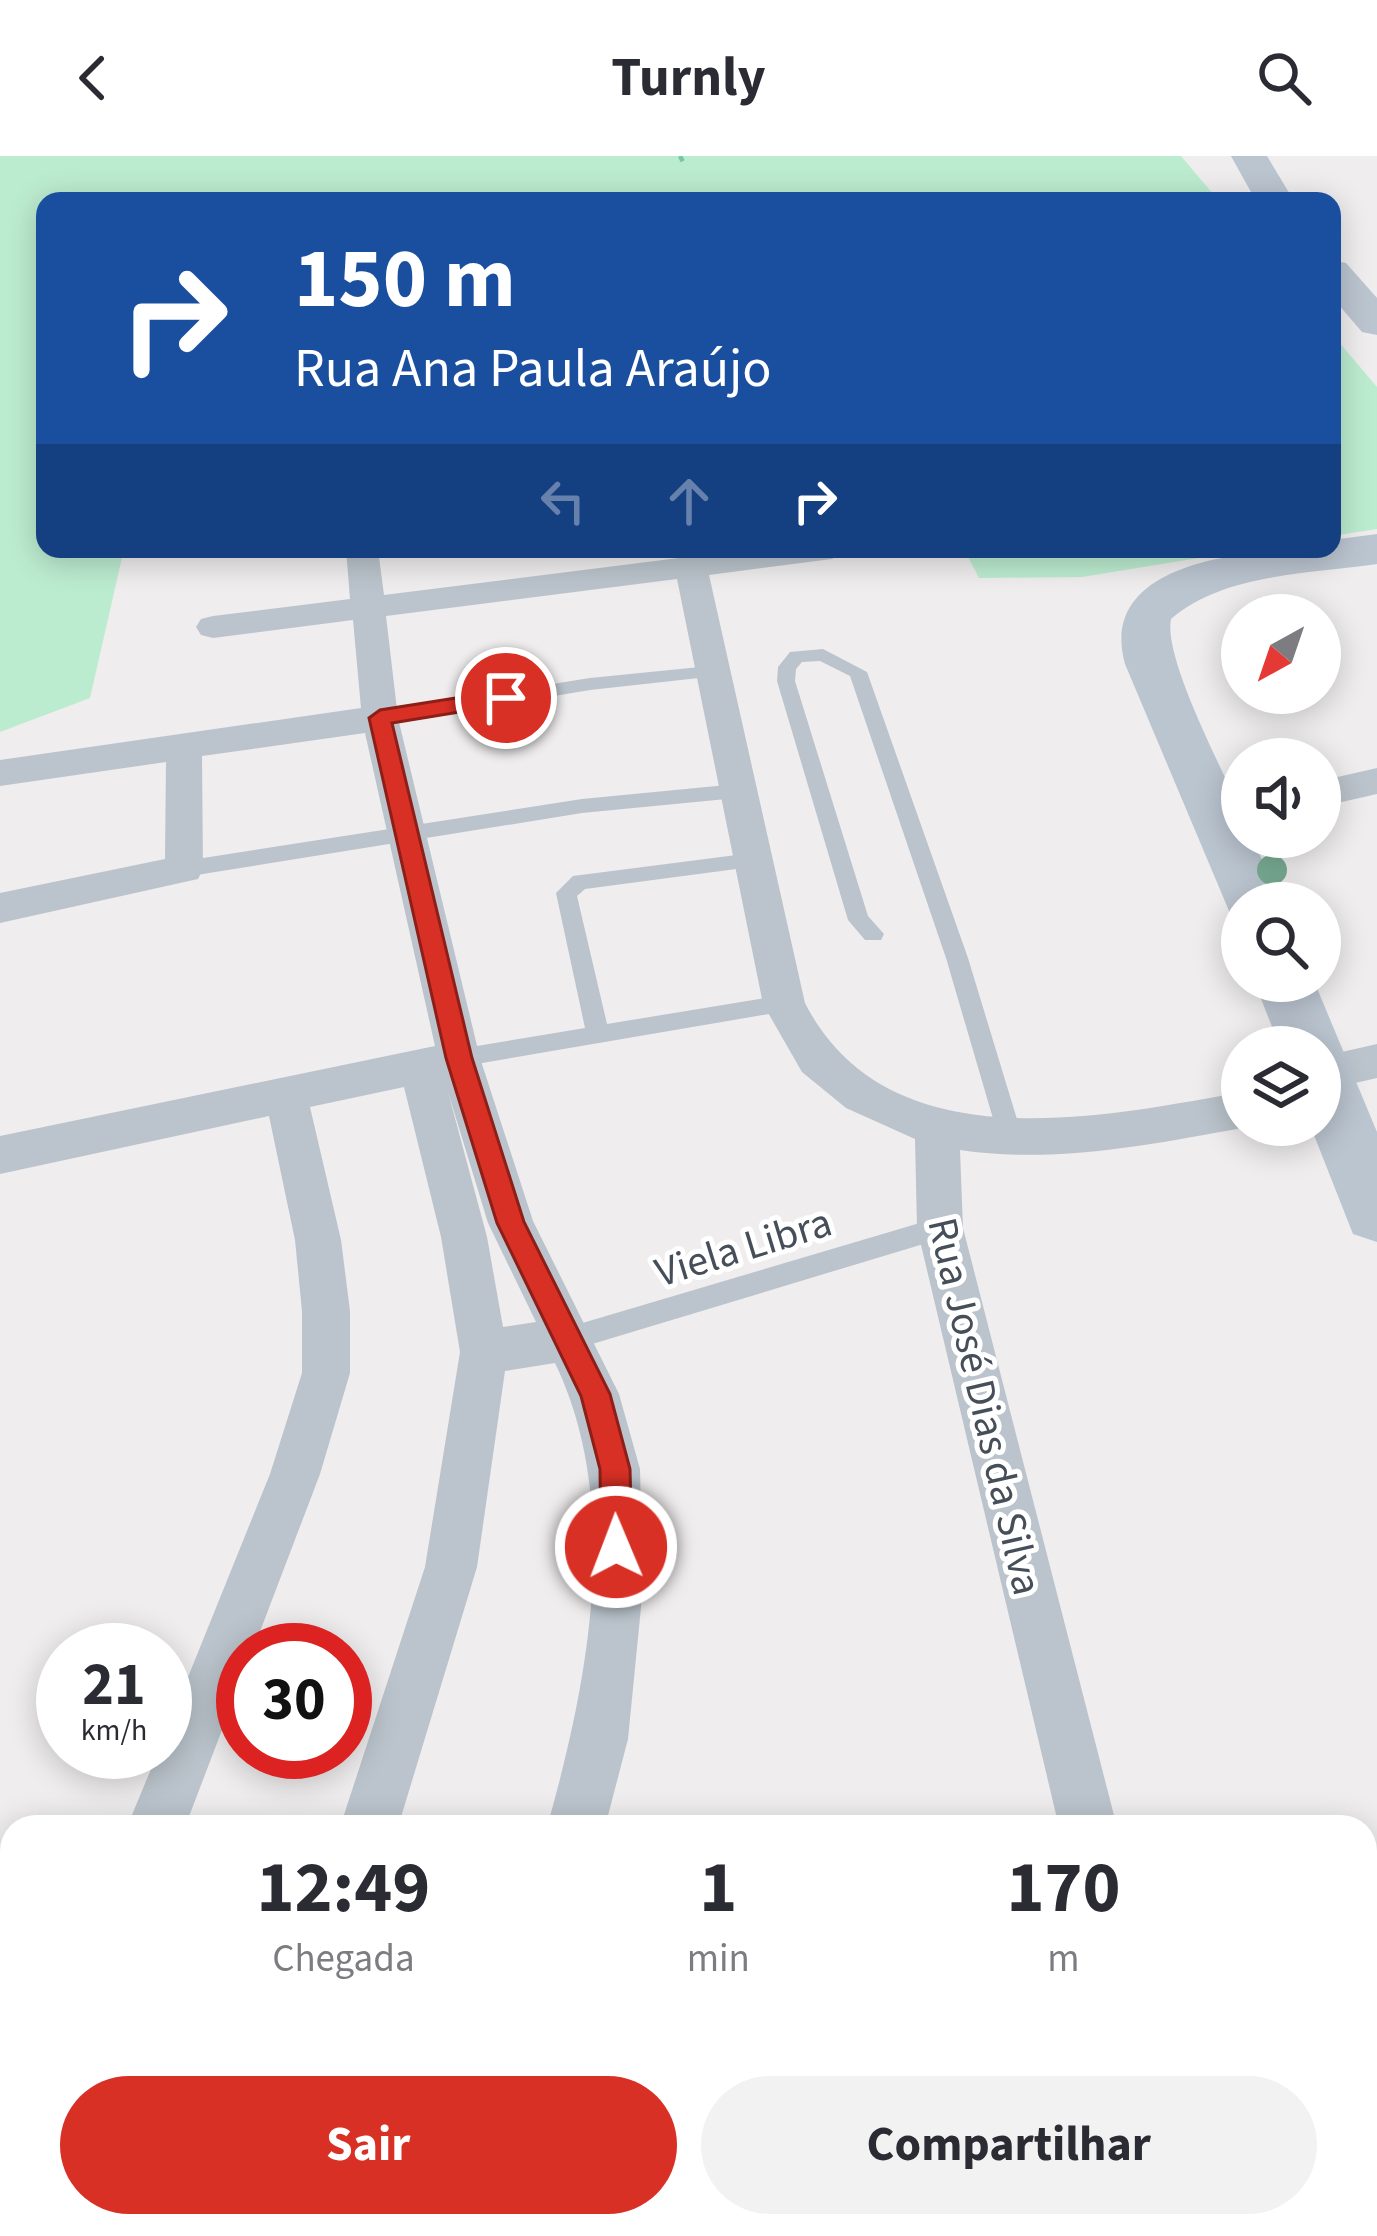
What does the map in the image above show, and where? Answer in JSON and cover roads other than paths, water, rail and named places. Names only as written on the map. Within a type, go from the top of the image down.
[{"type":"street","points":[[1249,156],[1270,192]]},
{"type":"street","points":[[1341,282],[1377,323]]},
{"type":"street","points":[[1341,555],[1377,549]]},
{"type":"street","points":[[363,558],[380,718],[408,837],[484,1352],[451,1567],[373,1815]]},
{"type":"street","points":[[213,627],[757,558]]},
{"type":"street","points":[[1221,797],[1151,664],[1142,631],[1151,610],[1176,591],[1218,577],[1326,558]]},
{"type":"street","points":[[691,566],[784,1004],[814,1057],[847,1085],[889,1110],[937,1126],[1011,1138],[1079,1135],[1221,1113]]},
{"type":"street","points":[[0,773],[380,718]]},
{"type":"street","points":[[0,908],[184,869],[184,745]]},
{"type":"street","points":[[1341,790],[1377,782]]},
{"type":"street","points":[[0,1155],[439,1062]]},
{"type":"street","points":[[439,1062],[595,1394],[610,1450],[617,1587],[601,1739],[579,1815]]},
{"type":"street","points":[[161,1815],[295,1474],[326,1373],[326,1311],[318,1240],[286,1096]]},
{"type":"street","points":[[1341,1106],[1377,1213]]},
{"type":"street","name":"Rua José Dias da Silva","points":[[937,1126],[940,1228],[1085,1815]]},
{"type":"street","points":[[484,1352],[569,1339]]},
{"type":"lane","points":[[873,934],[859,920],[786,681],[788,667],[797,656],[823,655],[858,672],[957,958],[1011,1138]]},
{"type":"lane","points":[[380,718],[590,684],[710,672]]},
{"type":"lane","points":[[184,869],[582,806],[737,791]]},
{"type":"lane","points":[[598,1035],[566,893],[580,882],[752,861]]},
{"type":"lane","points":[[439,1062],[784,1004]]},
{"type":"lane","name":"Viela Libra","points":[[569,1339],[940,1228]]}]
